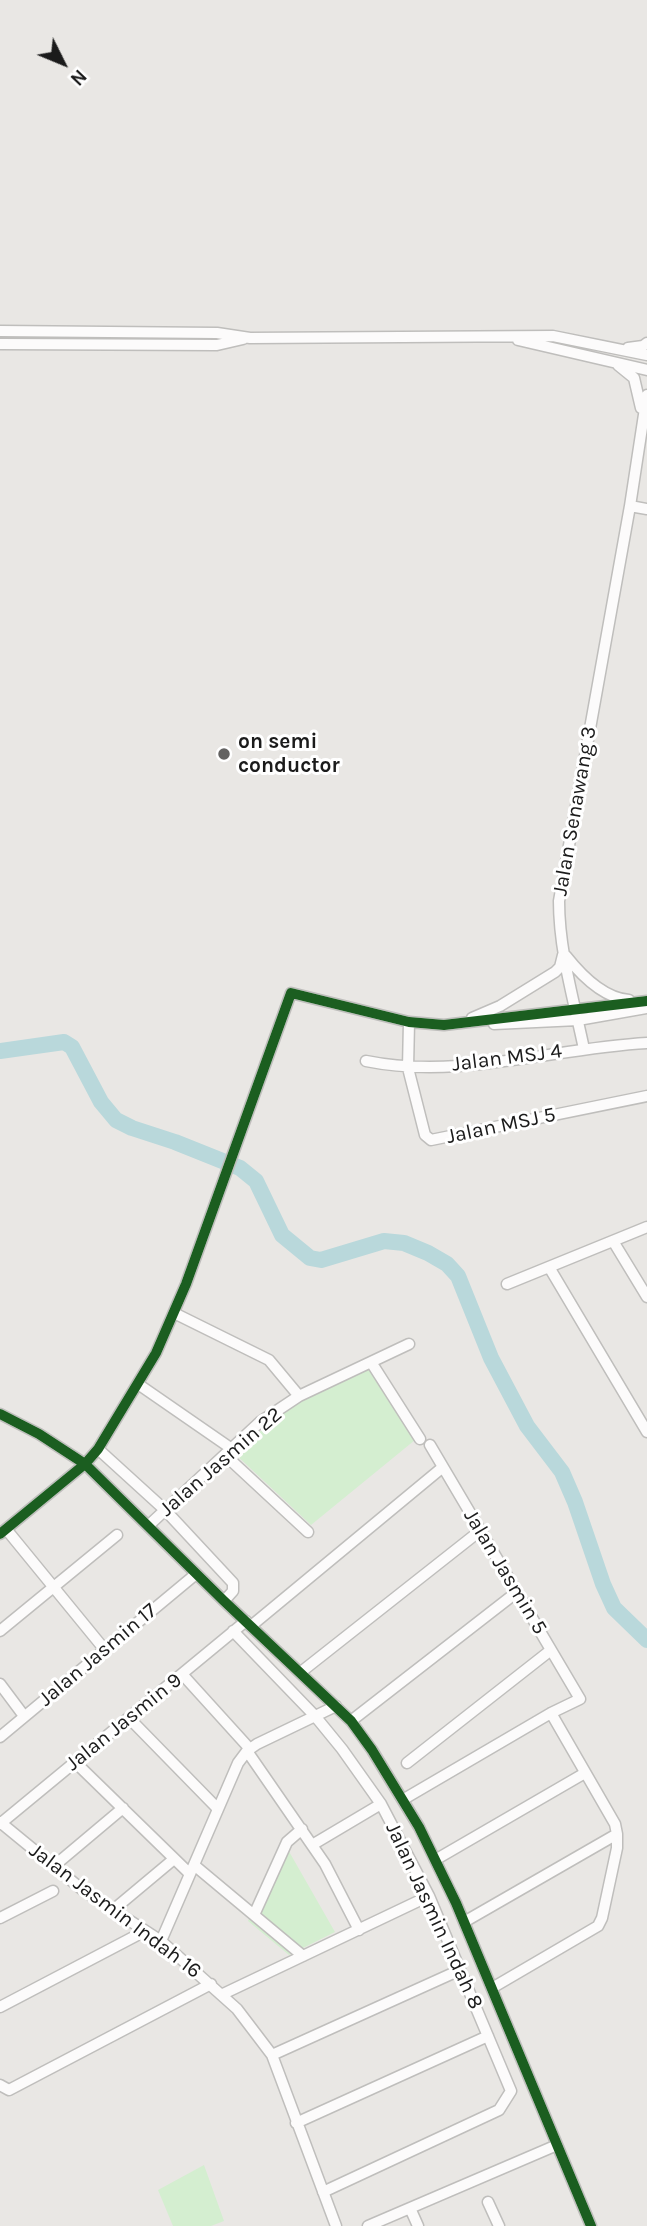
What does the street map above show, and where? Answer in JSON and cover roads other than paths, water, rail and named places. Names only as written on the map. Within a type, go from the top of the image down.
[{"type":"street","points":[[0,331],[217,333],[250,338],[553,336],[647,355]]},
{"type":"street","points":[[500,336],[647,370]]},
{"type":"street","points":[[0,344],[217,345],[250,338]]},
{"type":"street","points":[[596,344],[634,349],[647,343]]},
{"type":"street","points":[[609,360],[634,378],[643,415]]},
{"type":"street","name":"Jalan Senawang 3","points":[[584,1049],[564,953],[559,901],[630,506],[647,395]]},
{"type":"street","points":[[630,506],[647,509]]},
{"type":"street","points":[[564,953],[579,972],[607,992],[621,999],[646,1004]]},
{"type":"street","points":[[444,1025],[464,1021],[500,1006],[555,972],[560,967],[564,953]]},
{"type":"street","points":[[105,1650],[3,1531],[85,1464],[98,1449],[156,1353],[174,1313],[291,993],[409,1022],[444,1025],[575,1009],[646,1004]]},
{"type":"street","points":[[480,1022],[499,1025],[578,1020],[646,1004]]},
{"type":"street","points":[[408,1068],[409,1022]]},
{"type":"street","name":"Jalan MSJ 4","points":[[366,1061],[408,1068],[487,1064],[647,1042]]},
{"type":"street","name":"Jalan MSJ 5","points":[[408,1068],[425,1135],[431,1140],[647,1096]]},
{"type":"street","points":[[507,1284],[647,1227]]},
{"type":"street","points":[[613,1241],[647,1297]]},
{"type":"street","points":[[549,1267],[647,1432]]},
{"type":"street","points":[[174,1313],[269,1360],[299,1395]]},
{"type":"street","name":"Jalan Jasmin 22","points":[[148,1526],[260,1422],[299,1395],[409,1344]]},
{"type":"street","points":[[371,1362],[420,1439]]},
{"type":"street","points":[[138,1384],[229,1452],[309,1532]]},
{"type":"street","points":[[0,1414],[39,1434],[85,1464],[223,1601],[351,1721],[404,1799],[435,1860],[464,1922],[591,2226]]},
{"type":"street","name":"Jalan Jasmin 5","points":[[430,1446],[580,1699],[551,1713]]},
{"type":"street","points":[[98,1449],[166,1510],[233,1583],[233,1591],[223,1601]]},
{"type":"street","name":"Jalan Jasmin 9","points":[[0,1823],[233,1632],[249,1624],[443,1467]]},
{"type":"street","points":[[301,1672],[481,1530]]},
{"type":"street","points":[[0,1631],[117,1535]]},
{"type":"street","name":"Jalan Jasmin 17","points":[[0,1737],[196,1574]]},
{"type":"street","points":[[351,1721],[517,1592]]},
{"type":"street","name":"Jalan Jasmin Indah 8","points":[[233,1632],[315,1716],[360,1772],[381,1804],[429,1896],[511,2091],[499,2110],[323,2192]]},
{"type":"street","points":[[407,1763],[551,1650]]},
{"type":"street","points":[[181,1674],[248,1750],[325,1864],[359,1930]]},
{"type":"street","points":[[0,1684],[24,1716]]},
{"type":"street","points":[[161,1941],[238,1763],[248,1750],[336,1706]]},
{"type":"street","points":[[404,1799],[551,1713],[615,1824],[617,1833],[614,1859],[598,1926],[492,1988]]},
{"type":"street","points":[[129,1718],[218,1809]]},
{"type":"street","points":[[75,1762],[174,1859],[254,1915],[303,1956]]},
{"type":"street","points":[[435,1860],[585,1773]]},
{"type":"street","points":[[312,1844],[381,1804]]},
{"type":"street","points":[[54,1867],[123,1808]]},
{"type":"street","name":"Jalan Jasmin Indah 16","points":[[0,1823],[84,1891],[161,1941],[223,1994],[272,2055],[337,2226]]},
{"type":"street","points":[[254,1915],[287,1842],[302,1829]]},
{"type":"street","points":[[464,1922],[617,1833]]},
{"type":"street","points":[[113,1910],[174,1859]]},
{"type":"street","points":[[0,1918],[53,1891]]},
{"type":"street","points":[[223,1994],[429,1896]]},
{"type":"street","points":[[0,2007],[145,1931]]},
{"type":"street","points":[[272,2055],[460,1970]]},
{"type":"street","points":[[0,2085],[9,2090],[211,1984]]},
{"type":"street","points":[[296,2123],[488,2036]]},
{"type":"street","points":[[368,2226],[557,2146]]},
{"type":"street","points":[[488,2202],[499,2226]]},
{"type":"street","points":[[410,2208],[418,2226]]},
{"type":"waterway","points":[[0,1051],[64,1042],[72,1047],[101,1102],[116,1120],[240,1168],[256,1181],[282,1235],[310,1258],[321,1260],[384,1241],[404,1243],[447,1264],[458,1276],[491,1358],[527,1426],[562,1472],[614,1608],[647,1640]]},
{"type":"place","name":"on semi conductor","points":[[224,754]]}]
